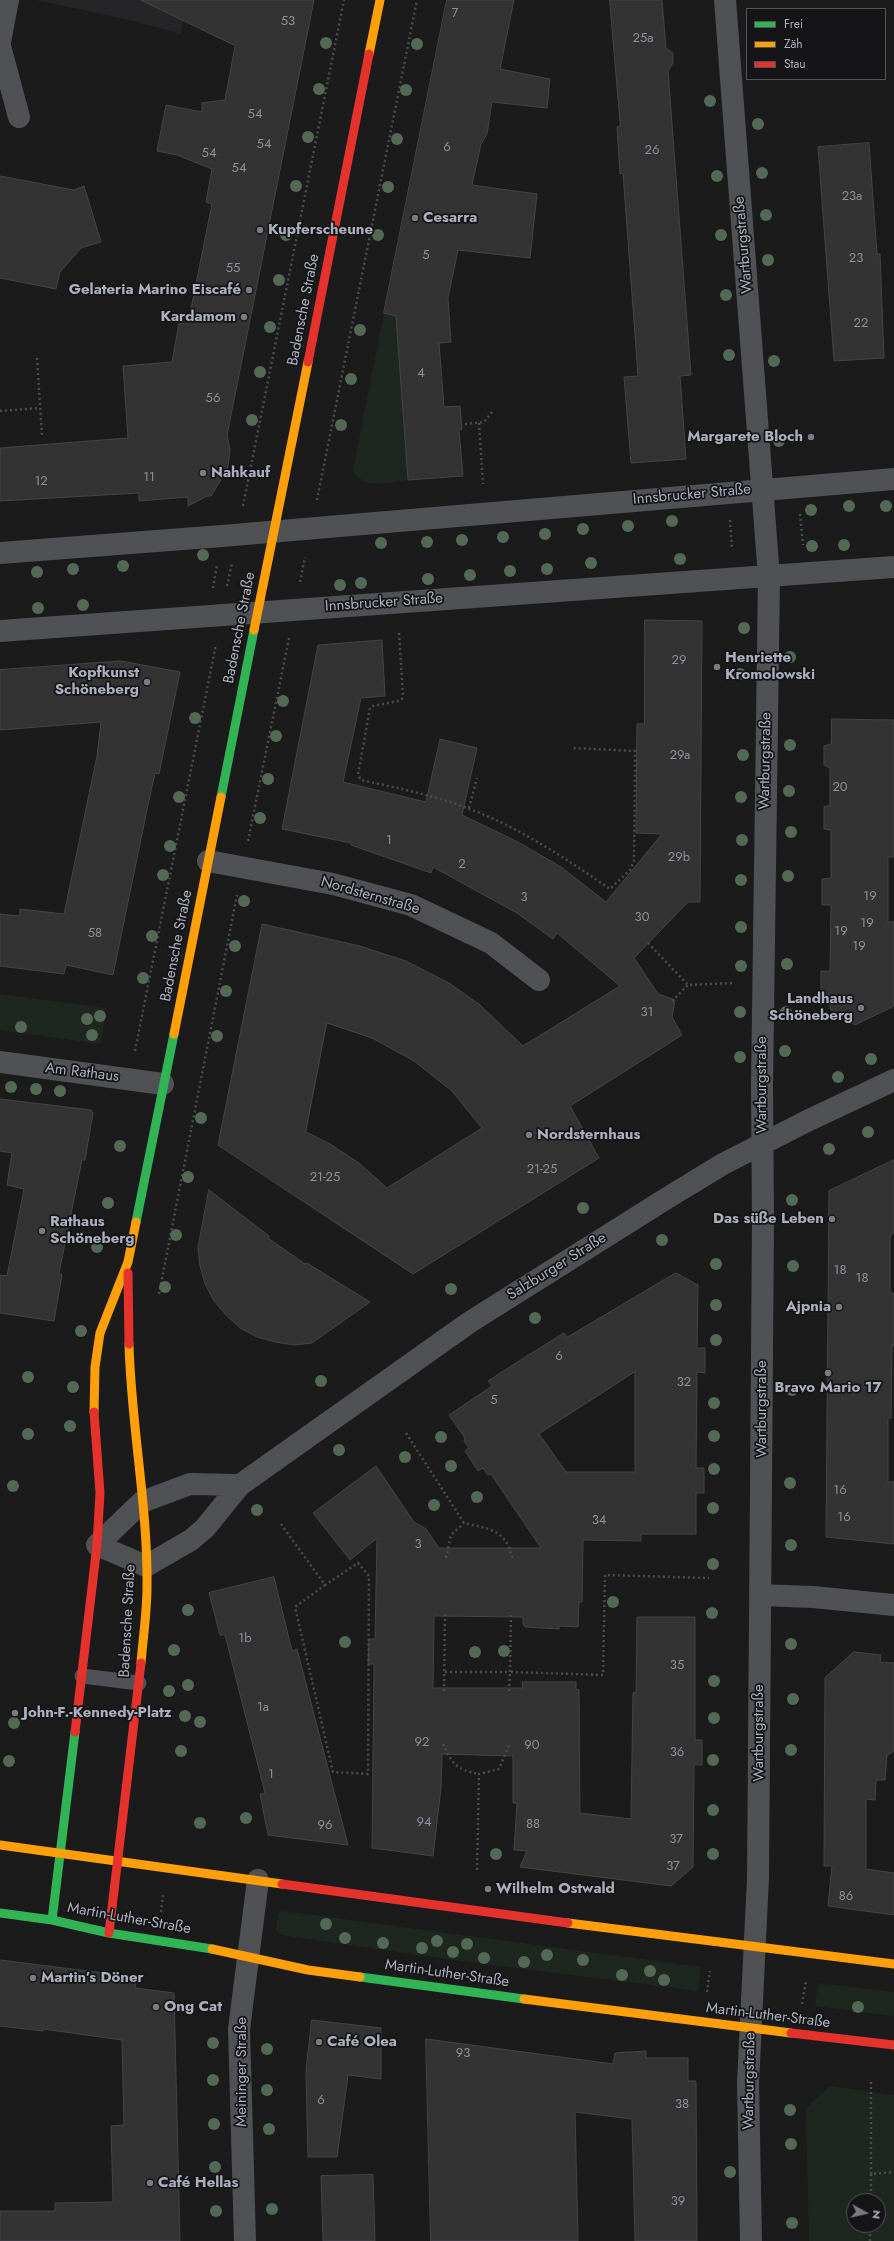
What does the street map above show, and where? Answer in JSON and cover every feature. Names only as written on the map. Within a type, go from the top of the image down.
[{"type":"street","points":[[0,42],[8,0]]},
{"type":"street","name":"Badensche Straße","points":[[52,1920],[97,1545],[100,1493],[94,1407],[95,1367],[100,1333],[128,1262],[380,0]]},
{"type":"street","name":"Wartburgstraße","points":[[725,0],[763,489]]},
{"type":"street","points":[[0,46],[19,117]]},
{"type":"street","name":"Innsbrucker Straße","points":[[0,553],[274,532],[894,479]]},
{"type":"street","name":"Innsbrucker Straße","points":[[763,489],[769,577]]},
{"type":"street","name":"Innsbrucker Straße","points":[[0,631],[894,567]]},
{"type":"street","name":"Wartburgstraße","points":[[751,2241],[748,2083],[758,1878],[762,1144],[769,577]]},
{"type":"street","name":"Nordsternstraße","points":[[208,861],[333,884],[411,905],[491,943],[539,980]]},
{"type":"street","name":"Am Rathaus","points":[[0,1062],[163,1084]]},
{"type":"street","name":"Salzburger Straße","points":[[146,1566],[191,1540],[205,1528],[240,1485],[470,1322],[672,1195],[762,1144],[894,1080]]},
{"type":"street","name":"Badensche Straße","points":[[109,1933],[139,1682],[144,1626],[146,1566],[142,1502],[130,1387],[128,1262]]},
{"type":"street","points":[[146,1566],[97,1545],[142,1502],[190,1484],[240,1485]]},
{"type":"street","points":[[760,1595],[813,1597],[894,1605]]},
{"type":"street","points":[[0,1845],[755,1947],[894,1964]]},
{"type":"street","name":"Meininger Straße","points":[[245,2241],[240,2029],[258,1880]]},
{"type":"street","name":"Martin-Luther-Straße","points":[[0,1913],[52,1920],[109,1933],[195,1945],[308,1970],[750,2028],[894,2045]]},
{"type":"lane","points":[[82,1676],[139,1682]]},
{"type":"path","points":[[247,485],[344,0]]},
{"type":"path","points":[[322,475],[417,0]]},
{"type":"path","points":[[37,358],[42,436]]},
{"type":"path","points":[[0,411],[40,408]]},
{"type":"path","points":[[465,424],[484,422],[492,412]]},
{"type":"path","points":[[478,423],[483,484]]},
{"type":"path","points":[[799,506],[803,553]]},
{"type":"path","points":[[729,512],[732,550]]},
{"type":"path","points":[[300,586],[306,551]]},
{"type":"path","points":[[226,592],[233,556]]},
{"type":"path","points":[[212,593],[218,557]]},
{"type":"path","points":[[399,633],[402,699],[370,708],[358,775],[361,780],[398,787],[469,808],[524,834],[556,852],[610,889],[630,870],[634,861],[635,752],[573,748]]},
{"type":"path","points":[[247,845],[286,651]]},
{"type":"path","points":[[135,1054],[212,661]]},
{"type":"path","points":[[469,808],[477,778]]},
{"type":"path","points":[[158,1297],[238,891]]},
{"type":"path","points":[[648,943],[688,985]]},
{"type":"path","points":[[672,1001],[688,985],[734,983]]},
{"type":"path","points":[[406,1433],[464,1523],[493,1530],[509,1543],[512,1558]]},
{"type":"path","points":[[446,1558],[451,1535],[464,1523]]},
{"type":"path","points":[[281,1524],[325,1585]]},
{"type":"path","points":[[358,1563],[369,1576],[368,1774],[333,1772],[295,1608],[325,1585],[358,1563]]},
{"type":"path","points":[[445,1672],[510,1672],[602,1675],[606,1575],[709,1578]]},
{"type":"path","points":[[444,1691],[445,1613]]},
{"type":"path","points":[[509,1691],[511,1614]]},
{"type":"path","points":[[443,1744],[450,1760],[463,1771],[479,1774],[499,1769],[509,1745]]},
{"type":"path","points":[[477,1870],[479,1774]]},
{"type":"path","points":[[160,1918],[163,1895]]},
{"type":"path","points":[[707,1992],[711,1968]]},
{"type":"path","points":[[802,2004],[806,1981]]},
{"type":"path","points":[[871,2082],[871,2193]]},
{"type":"path","points":[[871,2174],[894,2172]]},
{"type":"shaded area","points":[[36,0],[187,0],[181,34],[134,21]]},
{"type":"shaded area","points":[[384,313],[396,316],[408,480],[378,484],[363,481],[357,477],[353,470]]},
{"type":"shaded area","points":[[0,994],[106,1008],[101,1044],[0,1030]]},
{"type":"shaded area","points":[[283,1911],[701,1967],[698,1991],[439,1958],[281,1935],[276,1930],[278,1914]]},
{"type":"shaded area","points":[[818,1983],[894,1992],[894,2016],[815,2006]]},
{"type":"shaded area","points":[[830,2086],[894,2095],[894,2241],[809,2241],[806,2108]]},
{"type":"building","points":[[141,0],[314,0],[227,435],[230,450],[228,466],[211,496],[207,496],[188,506],[188,497],[139,501],[139,493],[0,501],[0,448],[128,438],[123,366],[172,362],[179,323],[188,324],[212,204],[206,202],[212,169],[177,155],[157,151],[166,105],[202,112],[202,103],[225,100],[235,46]]},
{"type":"building","points":[[447,0],[514,0],[500,69],[550,79],[547,108],[492,102],[487,134],[481,144],[472,185],[537,194],[530,258],[458,250],[448,298],[451,342],[439,343],[444,407],[460,406],[462,429],[459,430],[463,476],[408,480],[396,316],[384,313]]},
{"type":"building","points":[[610,0],[662,0],[666,48],[673,53],[673,63],[668,71],[691,375],[680,376],[686,459],[631,463],[624,377],[638,376],[623,173],[620,174],[617,127],[620,126]]},
{"type":"building","points":[[869,143],[877,254],[880,254],[884,358],[834,361],[818,147]]},
{"type":"building","points":[[0,176],[74,190],[84,186],[101,242],[81,248],[60,272],[56,289],[0,278]]},
{"type":"building","points":[[645,620],[702,621],[700,902],[688,902],[634,958],[658,994],[675,1000],[672,1017],[682,1035],[570,1106],[599,1158],[413,1274],[218,1145],[262,924],[360,946],[406,961],[449,983],[480,1005],[523,1046],[620,986],[557,933],[553,939],[517,913],[433,867],[431,873],[351,845],[351,843],[282,829],[318,645],[382,640],[385,696],[361,698],[343,782],[426,802],[440,739],[477,748],[462,815],[518,842],[561,867],[606,902],[662,834],[636,833],[637,724],[644,724]],"holes":[[[327,1023],[372,1038],[414,1061],[452,1091],[482,1128],[387,1188],[359,1163],[330,1144],[306,1132]]]},
{"type":"building","points":[[121,661],[180,672],[159,774],[155,773],[113,975],[66,965],[64,974],[0,966],[0,914],[20,916],[20,909],[64,914],[97,756],[101,722],[0,730],[0,670]]},
{"type":"building","points":[[832,719],[894,720],[894,857],[888,857],[888,922],[894,922],[894,1006],[855,1025],[830,1009],[830,996],[821,996],[821,971],[830,971],[831,905],[822,905],[822,879],[831,878],[831,830],[824,829],[824,807],[830,805],[830,768],[824,765],[824,746],[831,744]]},
{"type":"building","name":"Rathaus Schöneberg","points":[[0,1099],[91,1110],[93,1113],[85,1160],[82,1160],[59,1273],[62,1275],[54,1321],[0,1313],[0,1275],[7,1276],[24,1189],[7,1185],[12,1153],[0,1151]]},
{"type":"building","points":[[894,1160],[894,1232],[890,1237],[890,1292],[894,1294],[894,1346],[892,1345],[891,1418],[888,1418],[888,1482],[894,1482],[894,1544],[826,1537],[829,1191]]},
{"type":"building","points":[[209,1190],[269,1236],[268,1238],[305,1264],[307,1263],[370,1302],[312,1343],[294,1345],[275,1342],[257,1337],[240,1328],[214,1301],[205,1284],[200,1266],[198,1248]]},
{"type":"building","points":[[676,1273],[698,1285],[697,1348],[705,1348],[705,1373],[697,1372],[696,1468],[704,1468],[704,1493],[696,1493],[696,1534],[641,1534],[641,1541],[583,1540],[582,1602],[579,1602],[578,1627],[559,1626],[559,1629],[525,1627],[523,1624],[523,1617],[434,1616],[433,1688],[523,1688],[522,1682],[576,1682],[576,1689],[579,1690],[580,1813],[631,1819],[633,1693],[636,1692],[637,1617],[695,1617],[695,1740],[702,1740],[702,1765],[694,1765],[693,1867],[671,1886],[520,1867],[527,1851],[514,1850],[517,1803],[513,1803],[513,1756],[442,1754],[441,1788],[433,1856],[372,1848],[374,1664],[368,1664],[369,1639],[375,1639],[377,1538],[350,1560],[313,1513],[376,1466],[414,1522],[426,1529],[439,1548],[541,1548],[491,1474],[488,1475],[483,1468],[478,1471],[465,1451],[469,1448],[464,1441],[465,1438],[449,1415],[492,1386],[488,1381],[564,1333],[567,1337]],"holes":[[[635,1372],[635,1472],[566,1472],[539,1434]]]},
{"type":"building","points":[[274,1577],[292,1651],[297,1649],[348,1845],[268,1835],[260,1794],[265,1793],[225,1635],[220,1635],[209,1593]]},
{"type":"building","points":[[854,1652],[881,1655],[880,1662],[894,1663],[894,1751],[887,1755],[885,1780],[876,1780],[875,1800],[866,1799],[866,1869],[894,1873],[894,1915],[828,1906],[832,1866],[824,1866],[825,1678]]},
{"type":"building","points":[[0,1960],[136,1977],[135,1988],[174,1993],[180,2241],[0,2241],[0,2211],[55,2211],[55,2203],[113,2202],[111,2126],[124,2125],[122,2040],[43,2029],[43,2031],[0,2026]]},
{"type":"building","points":[[312,2020],[381,2028],[381,2079],[348,2075],[337,2157],[308,2157],[306,2071]]},
{"type":"building","points":[[426,2039],[613,2064],[615,2053],[646,2051],[646,2058],[688,2058],[688,2081],[696,2081],[697,2241],[635,2241],[632,2119],[575,2112],[578,2241],[431,2241]]},
{"type":"building","points":[[373,2175],[375,2241],[323,2241],[321,2176]]},
{"type":"traffic: fast","points":[[221,797],[254,630]]},
{"type":"traffic: fast","points":[[136,1222],[174,1034]]},
{"type":"traffic: fast","points":[[52,1920],[75,1732]]},
{"type":"traffic: fast","points":[[0,1913],[52,1920],[109,1933],[212,1949]]},
{"type":"traffic: fast","points":[[360,1977],[524,1999]]},
{"type":"traffic: slow","points":[[369,54],[380,0]]},
{"type":"traffic: slow","points":[[254,630],[308,362]]},
{"type":"traffic: slow","points":[[174,1034],[221,797]]},
{"type":"traffic: slow","points":[[94,1412],[95,1367],[100,1333],[128,1262],[136,1222]]},
{"type":"traffic: slow","points":[[129,1344],[130,1374],[147,1557],[146,1606],[141,1663]]},
{"type":"traffic: slow","points":[[0,1845],[282,1884]]},
{"type":"traffic: slow","points":[[568,1923],[894,1964]]},
{"type":"traffic: slow","points":[[212,1949],[308,1970],[360,1977]]},
{"type":"traffic: slow","points":[[524,1999],[791,2033]]},
{"type":"traffic: jam","points":[[308,362],[369,54]]},
{"type":"traffic: jam","points":[[128,1273],[129,1344]]},
{"type":"traffic: jam","points":[[75,1732],[97,1545],[100,1493],[94,1412]]},
{"type":"traffic: jam","points":[[109,1933],[141,1663]]},
{"type":"traffic: jam","points":[[282,1884],[568,1923]]},
{"type":"traffic: jam","points":[[791,2033],[894,2045]]},
{"type":"place","name":"Cesarra","points":[[415,218]]},
{"type":"place","name":"Kupferscheune","points":[[260,230]]},
{"type":"place","name":"Gelateria Marino Eiscafé","points":[[249,290]]},
{"type":"place","name":"Kardamom","points":[[244,317]]},
{"type":"place","name":"Margarete Bloch","points":[[811,437]]},
{"type":"place","name":"Nahkauf","points":[[203,473]]},
{"type":"place","name":"Henriette Kromolowski","points":[[717,667]]},
{"type":"place","name":"Kopfkunst Schöneberg","points":[[147,682]]},
{"type":"place","name":"Landhaus Schöneberg","points":[[861,1008]]},
{"type":"place","name":"Nordsternhaus","points":[[529,1135]]},
{"type":"place","name":"Das süße Leben","points":[[832,1219]]},
{"type":"place","name":"Rathaus Schöneberg","points":[[42,1231]]},
{"type":"place","name":"Ajpnia","points":[[839,1307]]},
{"type":"place","name":"Bravo Mario 17","points":[[828,1373]]},
{"type":"place","name":"John-F.-Kennedy-Platz","points":[[15,1713]]},
{"type":"place","name":"Wilhelm Ostwald","points":[[488,1889]]},
{"type":"place","name":"Martin’s Döner","points":[[33,1978]]},
{"type":"place","name":"Ong Cat","points":[[156,2007]]},
{"type":"place","name":"Café Olea","points":[[319,2042]]},
{"type":"place","name":"Café Hellas","points":[[150,2183]]}]
